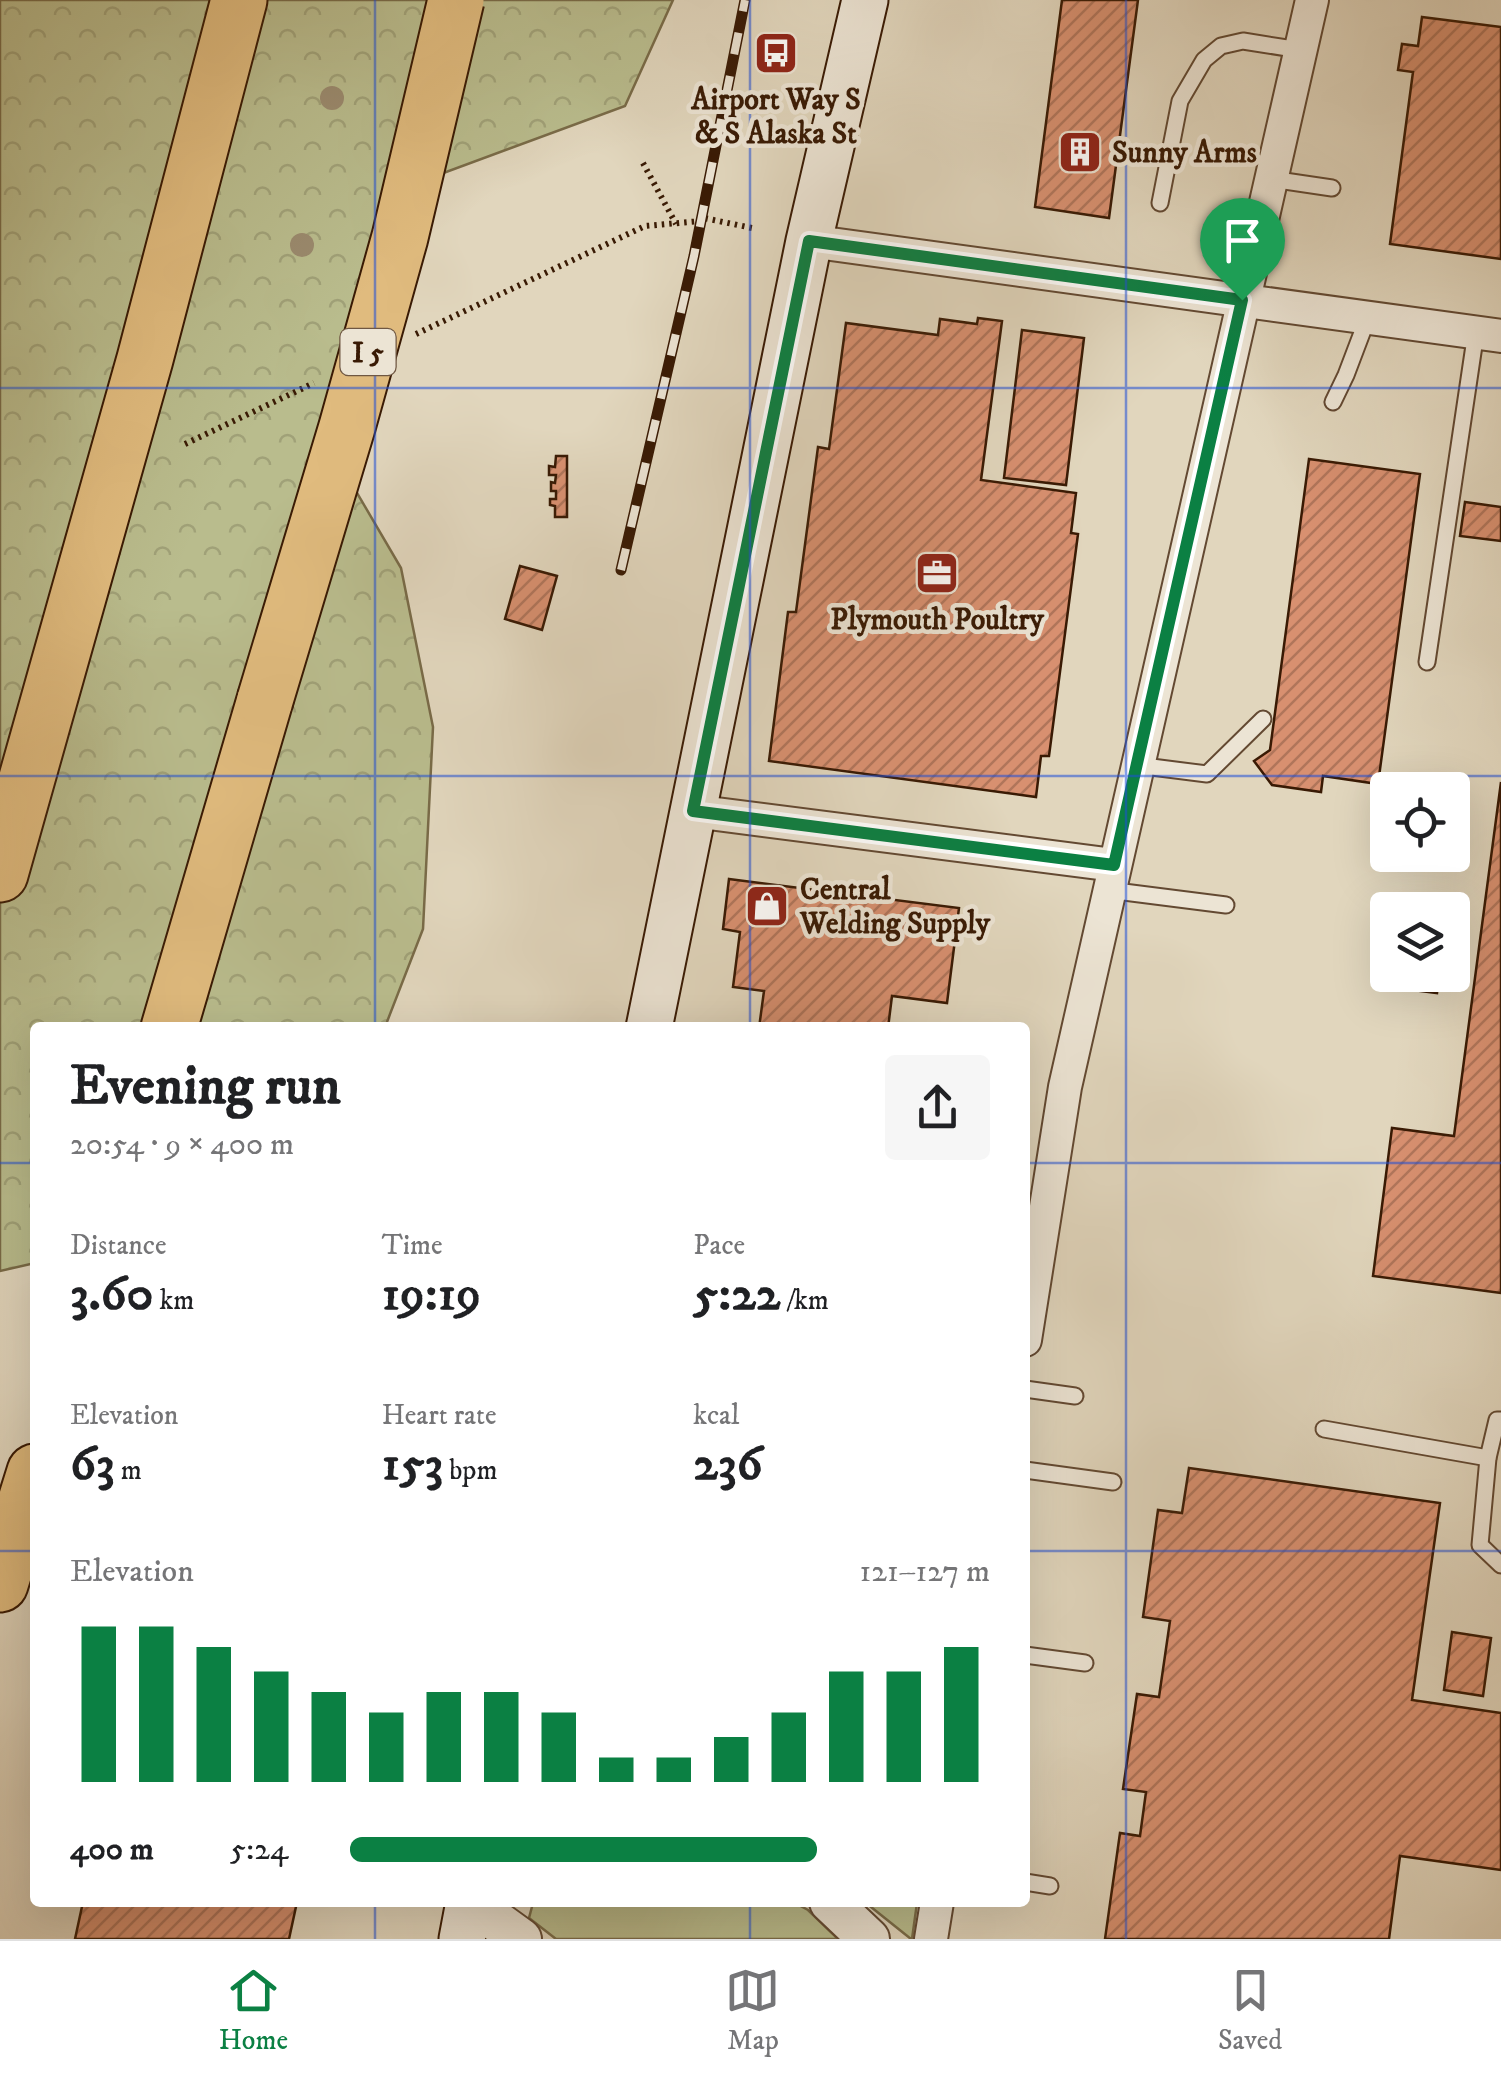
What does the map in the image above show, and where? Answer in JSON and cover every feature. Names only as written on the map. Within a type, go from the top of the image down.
[{"type":"highway","points":[[0,874],[145,359],[239,0]]},
{"type":"highway","name":"I 5","points":[[172,1022],[348,427],[400,236],[456,0]]},
{"type":"highway","points":[[0,1584],[30,1488]]},
{"type":"main road","points":[[650,1022],[809,241],[865,0]]},
{"type":"main road","points":[[462,1939],[468,1907]]},
{"type":"street","points":[[1030,1308],[1065,1087],[1312,0]]},
{"type":"street","points":[[809,241],[1488,334]]},
{"type":"street","points":[[693,811],[1111,878]]},
{"type":"street","points":[[476,1907],[521,1939]]},
{"type":"street","points":[[835,1907],[869,1939]]},
{"type":"street","points":[[931,1939],[936,1907]]},
{"type":"lane","points":[[1160,204],[1180,100],[1204,60],[1221,46],[1243,41],[1300,50]]},
{"type":"lane","points":[[1271,179],[1332,188]]},
{"type":"lane","points":[[1332,402],[1368,318]]},
{"type":"lane","points":[[1427,662],[1488,334]]},
{"type":"lane","points":[[1136,765],[1207,774],[1263,719]]},
{"type":"lane","points":[[1111,878],[1226,906]]},
{"type":"lane","points":[[1030,1390],[1075,1396]]},
{"type":"lane","points":[[1501,1420],[1488,1458],[1480,1545],[1501,1565]]},
{"type":"lane","points":[[1324,1429],[1488,1458]]},
{"type":"lane","points":[[1030,1471],[1113,1482]]},
{"type":"lane","points":[[1030,1656],[1084,1663]]},
{"type":"lane","points":[[1030,1883],[1050,1886]]},
{"type":"path","points":[[643,163],[676,224]]},
{"type":"path","points":[[644,226],[701,222],[704,218],[752,228]]},
{"type":"green space","points":[[0,0],[673,0],[625,106],[392,192],[326,440],[401,568],[433,727],[423,929],[387,1022],[30,1022],[30,1264],[0,1271]]},
{"type":"green space","points":[[532,1907],[802,1907],[838,1939],[556,1939],[529,1918]]},
{"type":"green space","points":[[871,1907],[916,1907],[911,1939]]},
{"type":"building","name":"Sunny Arms","points":[[1062,0],[1138,0],[1109,218],[1035,207]]},
{"type":"building","points":[[1422,17],[1501,27],[1501,259],[1390,244],[1413,72],[1398,70],[1402,44],[1418,46]]},
{"type":"building","name":"Plymouth Poultry","points":[[978,318],[1002,321],[981,480],[1076,493],[1071,533],[1078,534],[1049,756],[1041,756],[1036,797],[769,761],[788,612],[796,612],[818,447],[829,449],[846,323],[938,335],[940,319],[977,324]]},
{"type":"building","points":[[1022,330],[1084,338],[1066,485],[1004,478]]},
{"type":"building","points":[[556,456],[567,456],[567,517],[555,517],[555,506],[550,505],[550,499],[556,499],[551,482],[555,483],[556,475],[549,475],[549,466],[555,467]]},
{"type":"building","points":[[1309,459],[1420,474],[1380,772],[1370,772],[1370,783],[1323,776],[1321,792],[1272,785],[1254,761],[1270,750]]},
{"type":"building","points":[[1465,502],[1501,507],[1501,541],[1460,536]]},
{"type":"building","points":[[520,566],[557,576],[542,630],[505,619]]},
{"type":"building","points":[[1501,782],[1501,1293],[1373,1276],[1392,1128],[1454,1136]]},
{"type":"building","points":[[729,879],[959,908],[947,1003],[892,996],[889,1022],[760,1022],[764,991],[733,987],[740,932],[723,929]]},
{"type":"building","points":[[1189,1468],[1440,1503],[1412,1700],[1501,1713],[1501,1870],[1400,1856],[1389,1939],[1105,1939],[1120,1833],[1140,1836],[1146,1792],[1123,1789],[1137,1694],[1159,1697],[1170,1621],[1143,1617],[1158,1510],[1182,1513]]},
{"type":"building","points":[[1452,1632],[1491,1638],[1483,1696],[1444,1690]]},
{"type":"building","points":[[82,1907],[296,1907],[289,1939],[75,1939]]},
{"type":"railway","points":[[621,570],[694,256],[745,0]]},
{"type":"place","name":"Airport Way S & S Alaska St","points":[[776,53]]},
{"type":"place","name":"Sunny Arms","points":[[1080,152]]},
{"type":"place","name":"Plymouth Poultry","points":[[937,573]]},
{"type":"place","name":"Central Welding Supply","points":[[767,906]]},
{"type":"route","points":[[809,241],[1242,300],[1114,865],[693,811],[809,241]]}]
